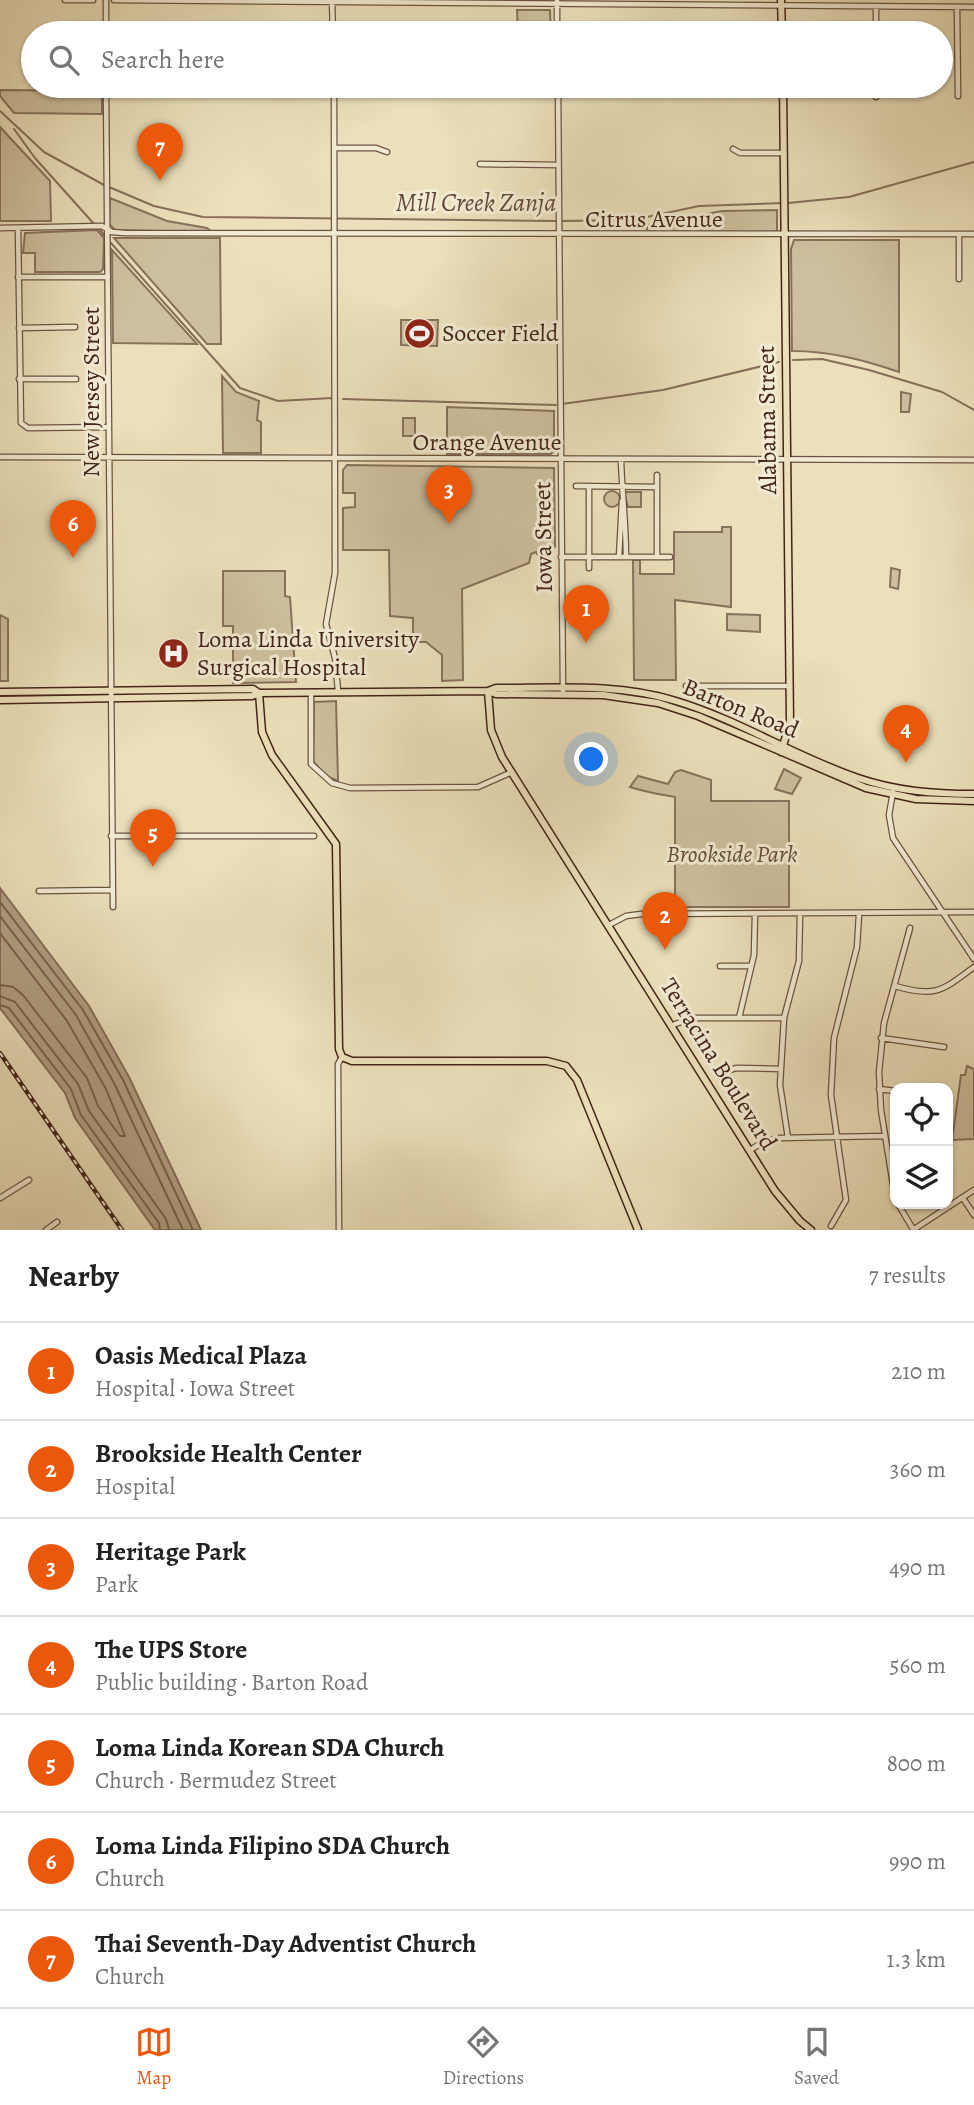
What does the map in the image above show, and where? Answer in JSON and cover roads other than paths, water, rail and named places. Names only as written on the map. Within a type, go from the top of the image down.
[{"type":"main road","points":[[781,3],[782,21]]},
{"type":"main road","name":"Alabama Street","points":[[782,749],[790,725],[783,98]]},
{"type":"main road","name":"Barton Road","points":[[0,700],[253,689],[258,693],[488,691],[496,694],[563,691],[642,696],[782,749],[843,780],[932,801],[974,801]]},
{"type":"main road","name":"Terracina Boulevard","points":[[488,691],[491,730],[512,772],[775,1191],[811,1230]]},
{"type":"main road","name":"Barton Road","points":[[0,692],[110,694]]},
{"type":"main road","points":[[258,693],[261,726],[272,755],[336,844],[339,1049],[342,1057],[352,1061],[547,1061],[566,1066],[577,1080],[638,1230]]},
{"type":"main road","name":"Barton Road","points":[[893,791],[974,794]]},
{"type":"street","points":[[65,0],[93,0]]},
{"type":"street","points":[[106,0],[106,21]]},
{"type":"street","points":[[114,0],[781,3],[974,7]]},
{"type":"street","points":[[332,1],[333,21]]},
{"type":"street","points":[[557,2],[557,21]]},
{"type":"street","points":[[876,7],[876,21]]},
{"type":"street","points":[[957,7],[958,96]]},
{"type":"street","name":"New Jersey Street","points":[[106,98],[113,907]]},
{"type":"street","points":[[334,98],[335,573],[326,624],[335,658],[338,691]]},
{"type":"street","name":"Iowa Street","points":[[558,98],[563,691]]},
{"type":"street","points":[[334,148],[376,148],[387,152]]},
{"type":"street","points":[[733,149],[740,153],[784,153]]},
{"type":"street","points":[[480,164],[558,165]]},
{"type":"street","name":"Citrus Avenue","points":[[0,228],[102,226],[107,230],[124,233],[974,234]]},
{"type":"street","points":[[18,228],[22,425],[109,427]]},
{"type":"street","points":[[958,234],[959,279]]},
{"type":"street","points":[[18,278],[108,277]]},
{"type":"street","points":[[19,328],[75,327]]},
{"type":"street","points":[[19,379],[76,379]]},
{"type":"street","name":"Orange Avenue","points":[[0,457],[974,460]]},
{"type":"street","points":[[621,460],[623,557]]},
{"type":"street","points":[[657,475],[657,557]]},
{"type":"street","points":[[576,486],[657,487]]},
{"type":"street","points":[[589,486],[589,568]]},
{"type":"street","points":[[561,557],[670,557]]},
{"type":"street","points":[[685,686],[789,686]]},
{"type":"street","points":[[311,692],[311,764],[320,775],[340,786],[478,787],[512,772]]},
{"type":"street","points":[[893,791],[889,823],[893,838],[974,959]]},
{"type":"street","points":[[111,836],[314,836]]},
{"type":"street","points":[[39,891],[112,890]]},
{"type":"street","points":[[609,925],[636,914],[974,912]]},
{"type":"street","points":[[739,1018],[751,967],[755,914]]},
{"type":"street","points":[[788,1138],[780,1093],[781,1069],[784,1018],[799,961],[800,914]]},
{"type":"street","points":[[831,1226],[846,1200],[831,1091],[834,1038],[857,947],[859,914]]},
{"type":"street","points":[[890,1160],[879,1088],[881,1038],[910,928]]},
{"type":"street","points":[[720,966],[751,967]]},
{"type":"street","points":[[895,986],[922,993],[940,991],[974,967]]},
{"type":"street","points":[[673,1026],[691,1018],[784,1018]]},
{"type":"street","points":[[881,1038],[944,1046]]},
{"type":"street","points":[[339,1230],[338,1063],[342,1057]]},
{"type":"street","points":[[719,1074],[736,1068],[781,1069]]},
{"type":"street","points":[[879,1088],[890,1090]]},
{"type":"street","points":[[750,1150],[771,1139],[885,1136]]},
{"type":"street","points":[[0,1198],[29,1180]]},
{"type":"street","points":[[901,1209],[913,1230],[974,1190]]},
{"type":"street","points":[[963,1198],[974,1214]]},
{"type":"street","points":[[46,1230],[57,1222]]},
{"type":"water","points":[[0,888],[89,1006],[129,1077],[201,1230],[155,1230],[75,1118],[65,1093],[0,1008]]},
{"type":"waterway","name":"Mill Creek Zanja","points":[[0,111],[44,152],[104,185]]},
{"type":"waterway","points":[[14,129],[35,158],[94,224]]},
{"type":"waterway","name":"Mill Creek Zanja","points":[[788,203],[849,197],[974,162]]},
{"type":"waterway","name":"Mill Creek Zanja","points":[[109,187],[154,206],[203,217],[557,221]]},
{"type":"waterway","name":"Mill Creek Zanja","points":[[562,221],[633,220],[699,206],[782,203]]},
{"type":"waterway","points":[[100,230],[105,236]]},
{"type":"waterway","points":[[111,243],[240,388],[278,401],[332,398]]},
{"type":"waterway","points":[[793,360],[822,359],[869,370],[942,392],[974,410]]},
{"type":"waterway","points":[[562,404],[663,390],[779,362]]},
{"type":"waterway","points":[[343,399],[556,405]]},
{"type":"railway","points":[[0,1053],[122,1230]]},
{"type":"place","name":"Thai Seventh-Day Adventist Church","points":[[160,181]]},
{"type":"place","name":"Soccer Field","points":[[419,333]]},
{"type":"place","name":"Heritage Park","points":[[449,524]]},
{"type":"place","name":"Loma Linda Filipino SDA Church","points":[[73,558]]},
{"type":"place","name":"Oasis Medical Plaza","points":[[586,643]]},
{"type":"place","name":"Loma Linda University Surgical Hospital","points":[[174,653]]},
{"type":"place","name":"The UPS Store","points":[[906,763]]},
{"type":"place","name":"Loma Linda Korean SDA Church","points":[[153,867]]},
{"type":"place","name":"Brookside Health Center","points":[[665,950]]},
{"type":"park label","name":"Brookside Park","points":[[732,854]]}]
